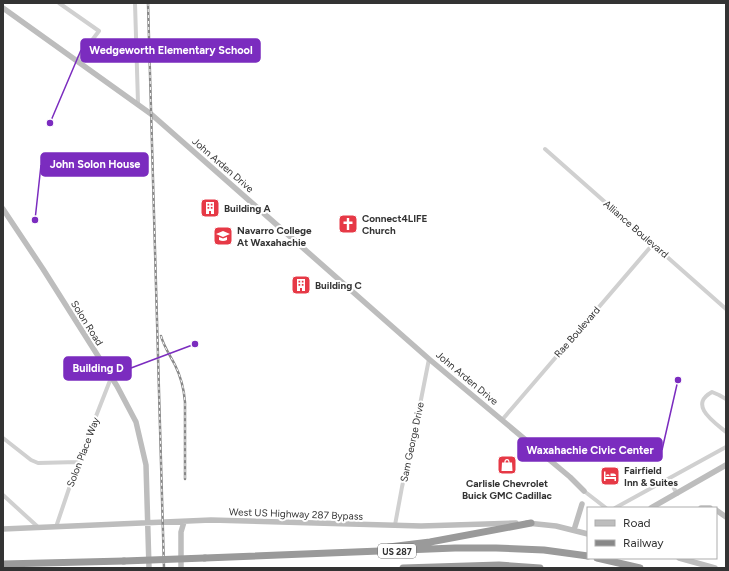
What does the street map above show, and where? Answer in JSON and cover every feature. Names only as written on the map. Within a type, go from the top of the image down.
[{"type":"highway","points":[[324,554],[430,542],[531,523]]},
{"type":"highway","name":"US 287","points":[[3,564],[324,554],[455,548],[544,550],[587,556]]},
{"type":"highway","points":[[600,559],[640,568]]},
{"type":"highway","name":"US 287","points":[[403,568],[499,565],[540,568]]},
{"type":"main road","name":"John Arden Drive","points":[[3,8],[138,103],[429,359],[573,480],[584,491]]},
{"type":"main road","name":"Solon Road","points":[[3,209],[43,269],[134,416],[146,465],[149,568]]},
{"type":"main road","points":[[653,507],[726,466]]},
{"type":"main road","points":[[574,530],[582,504]]},
{"type":"main road","points":[[717,511],[726,517]]},
{"type":"main road","name":"West US Highway 287 Bypass","points":[[3,529],[211,520],[432,526],[531,523],[545,524],[587,533]]},
{"type":"main road","points":[[181,568],[181,532],[184,522]]},
{"type":"main road","points":[[688,559],[715,568]]},
{"type":"street","points":[[3,8],[7,3]]},
{"type":"street","points":[[59,3],[99,31],[77,60]]},
{"type":"street","points":[[135,3],[138,103]]},
{"type":"street","name":"Alliance Boulevard","points":[[545,149],[726,309]]},
{"type":"street","name":"Rae Boulevard","points":[[502,420],[653,244]]},
{"type":"street","name":"Sam George Drive","points":[[395,525],[429,359]]},
{"type":"street","name":"Solon Place Way","points":[[56,527],[78,462],[111,378]]},
{"type":"street","points":[[726,399],[712,392],[705,396],[702,401],[702,408],[707,415],[726,432]]},
{"type":"street","points":[[3,438],[31,460],[38,463],[78,462]]},
{"type":"street","points":[[617,507],[726,447]]},
{"type":"street","points":[[669,478],[677,494]]},
{"type":"street","points":[[584,491],[605,507]]},
{"type":"street","points":[[3,495],[38,527]]},
{"type":"street","points":[[3,501],[9,500]]},
{"type":"railway","points":[[148,3],[164,568]]},
{"type":"railway","points":[[161,336],[179,374],[184,392],[185,479]]},
{"type":"place","name":"Wedgeworth Elementary School","points":[[50,123]]},
{"type":"place","name":"Building A","points":[[210,208]]},
{"type":"place","name":"John Solon House","points":[[35,220]]},
{"type":"place","name":"Connect4LIFE Church","points":[[348,224]]},
{"type":"place","name":"Navarro College At Waxahachie","points":[[223,236]]},
{"type":"place","name":"Building C","points":[[301,285]]},
{"type":"place","name":"Building D","points":[[195,344]]},
{"type":"place","name":"Waxahachie Civic Center","points":[[678,380]]},
{"type":"place","name":"Carlisle Chevrolet Buick GMC Cadillac","points":[[507,465]]},
{"type":"place","name":"Fairfield Inn & Suites","points":[[610,476]]}]
